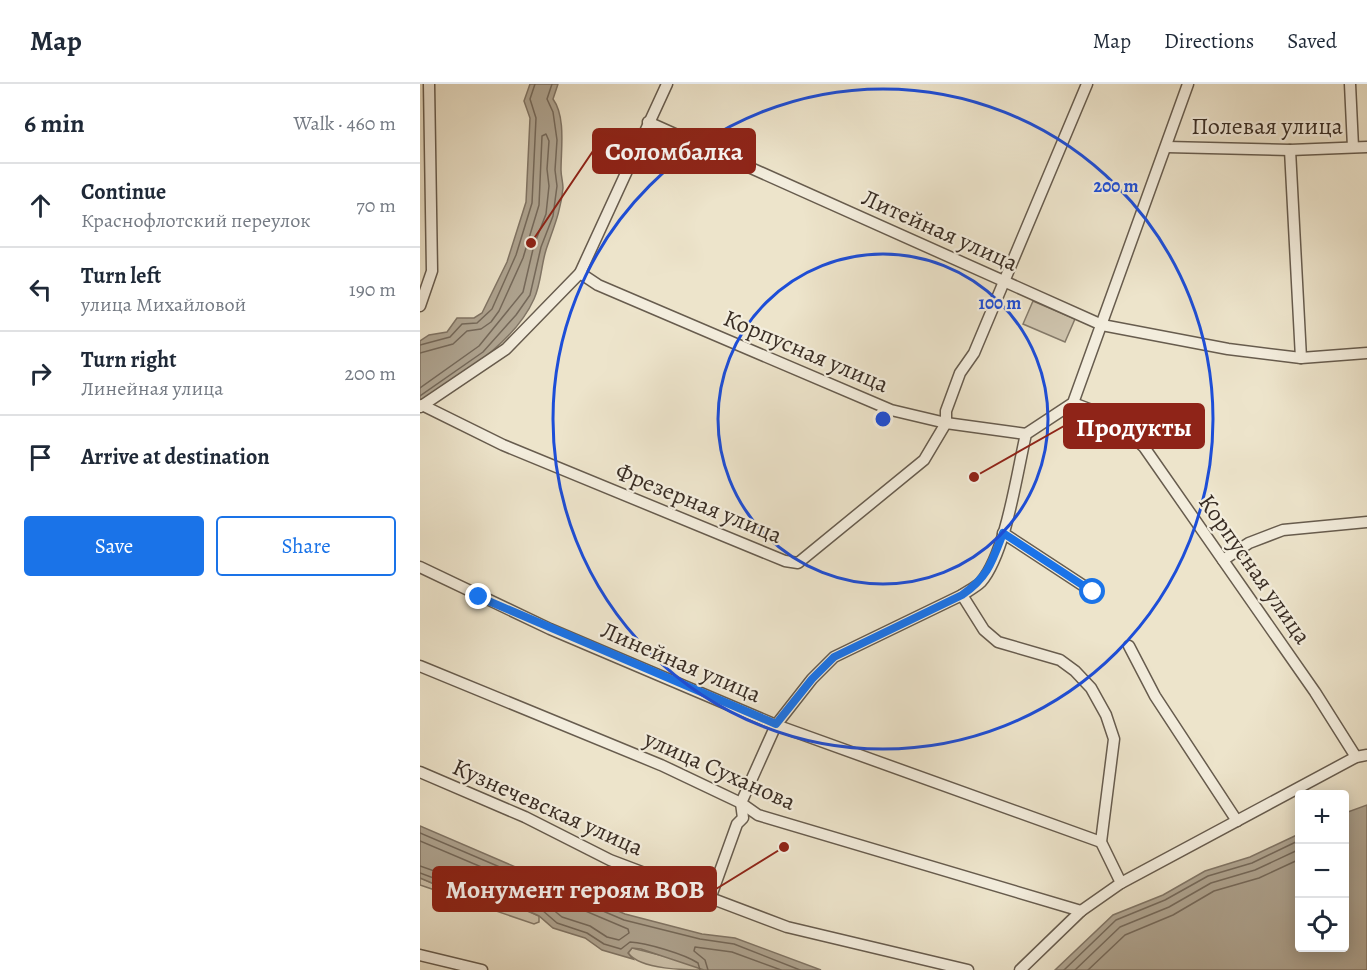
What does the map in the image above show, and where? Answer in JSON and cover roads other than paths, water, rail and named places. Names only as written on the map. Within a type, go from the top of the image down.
[{"type":"street","points":[[423,301],[432,271],[429,84]]},
{"type":"street","points":[[421,406],[506,349],[580,273],[667,84]]},
{"type":"street","name":"Фрезерная улица","points":[[421,406],[545,463],[785,561],[798,563],[924,460],[946,423],[946,411],[960,373],[974,353],[1087,84]]},
{"type":"street","points":[[711,896],[737,824],[742,818],[744,810],[741,802],[776,724],[812,679],[834,657],[962,595],[980,583],[988,571],[1003,533],[1026,434],[1073,403],[1188,84]]},
{"type":"street","points":[[1350,84],[1353,147]]},
{"type":"street","name":"Литейная улица","points":[[648,122],[1102,325],[1228,349],[1301,358],[1367,353]]},
{"type":"street","name":"Полевая улица","points":[[1167,147],[1290,150],[1367,147]]},
{"type":"street","points":[[1290,150],[1301,358]]},
{"type":"street","name":"Корпусная улица","points":[[580,273],[598,285],[891,410],[946,423],[1026,434]]},
{"type":"street","name":"Корпусная улица","points":[[1073,403],[1113,418],[1144,447],[1362,756]]},
{"type":"street","points":[[1223,560],[1248,543],[1283,530],[1367,522]]},
{"type":"street","points":[[1003,533],[1093,592]]},
{"type":"street","name":"Линейная улица","points":[[420,567],[561,633],[776,724],[1101,842]]},
{"type":"street","points":[[962,595],[984,630],[998,642],[1060,660],[1075,671],[1091,688],[1106,715],[1114,740],[1101,842],[1121,883]]},
{"type":"street","points":[[1129,646],[1155,696],[1237,821]]},
{"type":"street","name":"улица Суханова","points":[[420,666],[661,765],[741,802],[758,815],[1081,911]]},
{"type":"street","points":[[1020,970],[1081,911],[1121,883],[1362,756]]},
{"type":"street","name":"Кузнечевская улица","points":[[420,772],[525,817],[610,860],[711,896],[787,927],[953,969],[968,970]]},
{"type":"street","points":[[420,955],[482,970]]},
{"type":"water","points":[[530,84],[558,84],[553,99],[560,115],[562,133],[562,196],[534,299],[525,315],[499,345],[468,370],[420,403],[420,341],[429,335],[447,332],[457,318],[474,318],[482,313],[507,262],[526,202],[530,118],[524,101]]},
{"type":"water","points":[[1367,805],[1367,970],[1055,970],[1113,915],[1163,895],[1205,871],[1250,857],[1295,836],[1295,952],[1349,952],[1349,812]]},
{"type":"water","points":[[420,826],[625,914],[702,934],[735,938],[821,970],[704,970],[641,949],[632,948],[628,953],[633,959],[602,950],[585,938],[553,928],[539,916],[507,901],[453,892],[420,878]]},
{"type":"place","name":"Соломбалка","points":[[531,243]]},
{"type":"place","name":"Продукты","points":[[974,477]]},
{"type":"place","name":"Монумент героям ВОВ","points":[[784,847]]}]
